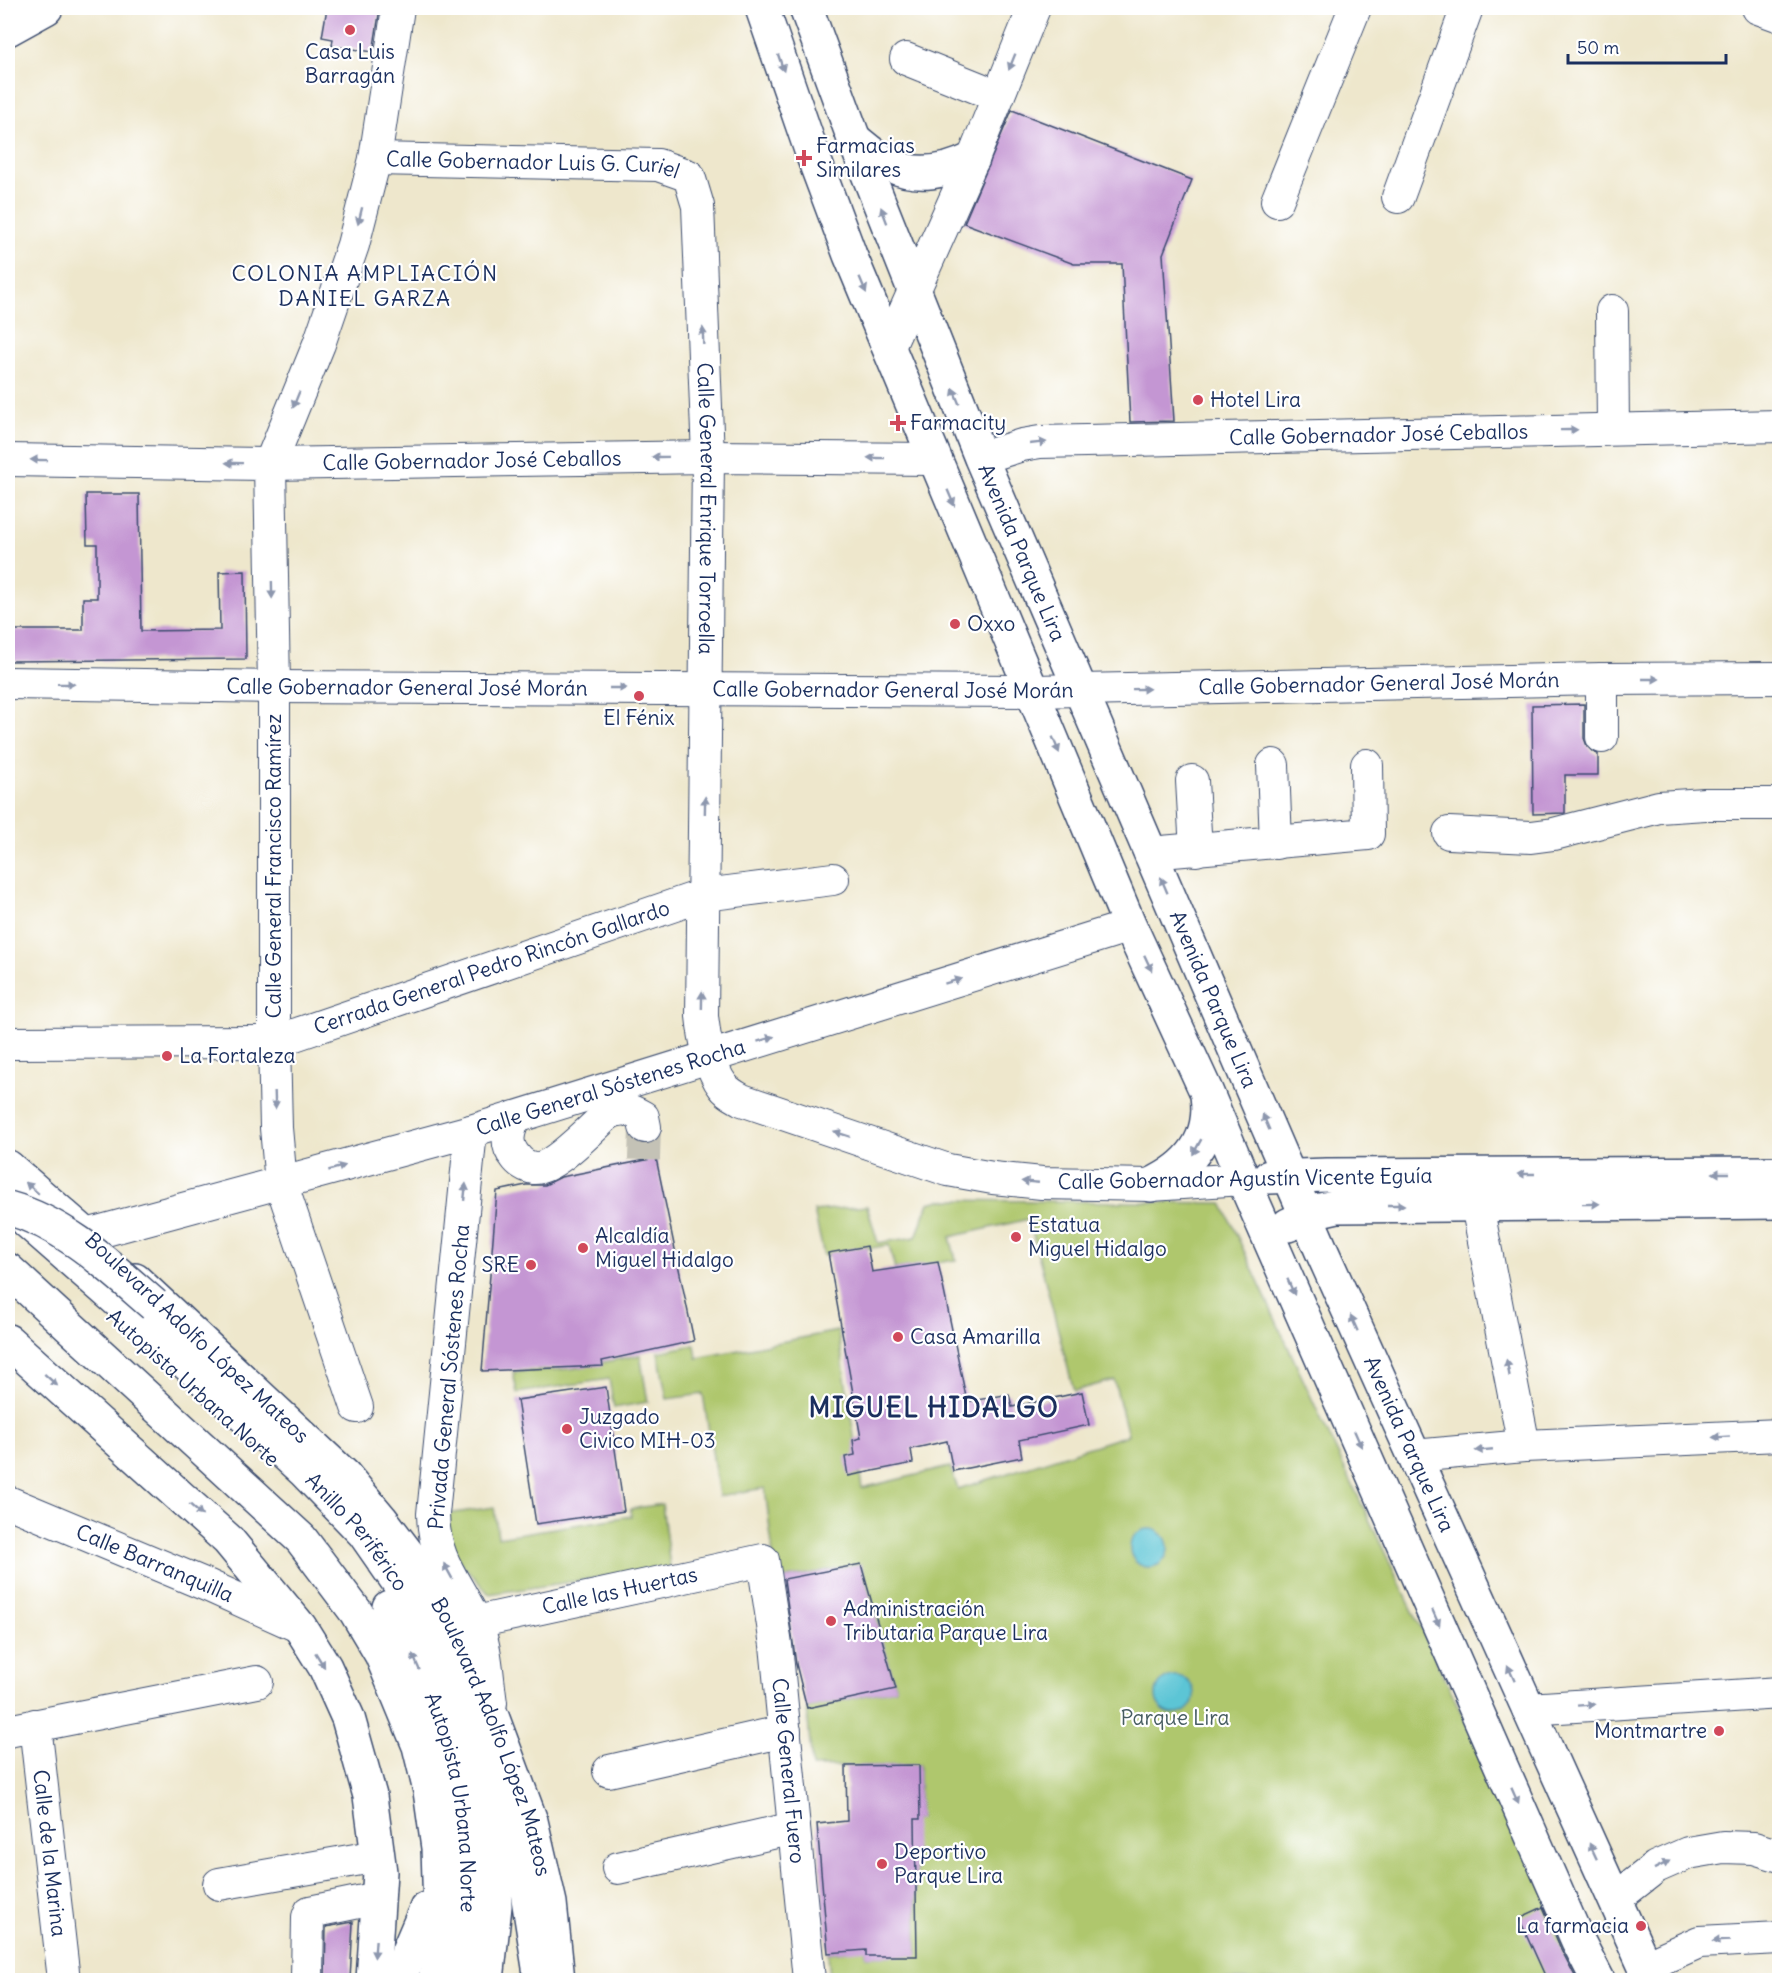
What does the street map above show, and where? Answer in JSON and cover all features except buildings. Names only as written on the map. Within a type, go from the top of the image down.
[{"type":"main road","points":[[8,29],[46,8]]},
{"type":"main road","name":"Avenida Parque Lira","points":[[762,8],[850,255],[1131,926],[1206,1091],[1578,1941],[1598,1980]]},
{"type":"main road","name":"Avenida Parque Lira","points":[[807,8],[854,140],[914,293],[981,458],[1150,853],[1307,1217],[1648,1973]]},
{"type":"main road","points":[[854,140],[889,165],[911,171],[938,172],[956,168],[973,159]]},
{"type":"main road","points":[[1151,1185],[1178,1171],[1198,1148],[1208,1118],[1206,1091]]},
{"type":"main road","name":"Boulevard Adolfo López Mateos","points":[[8,1167],[87,1235],[345,1476],[368,1502],[424,1579],[452,1627],[490,1730],[531,1821],[550,1903],[558,1980]]},
{"type":"main road","name":"Calle Gobernador Agustín Vicente Eguía","points":[[1243,1179],[1289,1176],[1779,1173]]},
{"type":"main road","name":"Anillo Periférico","points":[[8,1202],[304,1472],[364,1533],[403,1589],[441,1655],[461,1706],[477,1758],[484,1792],[494,1880],[495,1906],[487,1980]]},
{"type":"main road","name":"Calle Gobernador Agustín Vicente Eguía","points":[[1267,1234],[1338,1206],[1779,1202]]},
{"type":"main road","points":[[8,1208],[22,1212],[63,1233],[98,1256],[154,1305],[343,1485],[387,1540],[408,1573],[490,1730],[522,1860],[541,1980]]},
{"type":"main road","name":"Autopista Urbana Norte","points":[[8,1218],[283,1471],[360,1557],[379,1588],[406,1638],[428,1689],[444,1731],[458,1786],[466,1840],[469,1905],[463,1980]]},
{"type":"main road","points":[[8,1270],[301,1539],[349,1603],[376,1645],[419,1746],[430,1791],[438,1848],[440,1911],[435,1980]]},
{"type":"main road","name":"Autopista Urbana Norte","points":[[8,1280],[70,1338],[282,1522],[321,1570],[358,1627],[389,1693],[412,1770],[422,1816],[427,1859],[426,1909],[420,1980]]},
{"type":"main road","points":[[8,1341],[228,1540],[300,1627],[325,1667],[348,1718],[370,1796],[380,1872],[373,1980]]},
{"type":"main road","points":[[484,1792],[500,1816],[524,1912],[534,1935]]},
{"type":"main road","points":[[484,1792],[492,1820],[512,1944],[521,1980]]},
{"type":"main road","points":[[401,1980],[408,1951],[426,1909]]},
{"type":"street","name":"Calle General Francisco Ramírez","points":[[357,1407],[281,1183],[276,1128],[274,1042],[274,687],[270,464],[319,345],[353,245],[375,159],[398,8]]},
{"type":"street","points":[[889,347],[973,159],[1034,8]]},
{"type":"street","points":[[1277,201],[1354,8]]},
{"type":"street","points":[[1398,197],[1467,8]]},
{"type":"street","points":[[1758,8],[1779,16]]},
{"type":"street","points":[[906,59],[998,96]]},
{"type":"street","name":"Calle Gobernador Luis G. Curiel","points":[[375,159],[658,165],[689,176]]},
{"type":"street","name":"Calle General Enrique Torroella","points":[[689,176],[698,206],[708,457],[702,1016],[704,1034],[711,1057]]},
{"type":"street","points":[[1612,311],[1613,429]]},
{"type":"street","name":"Calle Gobernador José Ceballos","points":[[981,458],[1022,445],[1040,442],[1779,426]]},
{"type":"street","name":"Calle Gobernador José Ceballos","points":[[8,460],[270,464],[708,457],[935,459]]},
{"type":"street","name":"Calle Gobernador General José Morán","points":[[8,683],[274,687],[1034,691],[1602,679],[1779,678]]},
{"type":"street","points":[[1602,679],[1602,737]]},
{"type":"street","points":[[1273,765],[1276,843]]},
{"type":"street","points":[[1150,853],[1368,834],[1367,765]]},
{"type":"street","points":[[1192,781],[1196,850]]},
{"type":"street","points":[[1449,833],[1531,837],[1554,834],[1659,807],[1705,804],[1779,804]]},
{"type":"street","name":"Cerrada General Pedro Rincón Gallardo","points":[[8,1043],[274,1042],[704,896],[833,879]]},
{"type":"street","name":"Calle General Sóstenes Rocha","points":[[87,1235],[471,1131],[1131,926]]},
{"type":"street","name":"Calle Gobernador Agustín Vicente Eguía","points":[[711,1057],[723,1086],[742,1100],[948,1170],[1042,1183],[1151,1185],[1243,1179]]},
{"type":"street","points":[[514,1117],[508,1131],[512,1153],[521,1163],[535,1168],[550,1164],[609,1113],[619,1108],[632,1110],[643,1117],[645,1127]]},
{"type":"street","name":"Privada General Sóstenes Rocha","points":[[471,1131],[433,1514],[433,1534],[439,1554],[476,1622],[483,1644],[490,1730]]},
{"type":"street","points":[[1477,1205],[1524,1446]]},
{"type":"street","points":[[1414,1456],[1524,1446],[1779,1435]]},
{"type":"street","name":"Calle Barranquilla","points":[[8,1502],[209,1586],[300,1627]]},
{"type":"street","name":"Calle las Huertas","points":[[476,1622],[763,1560]]},
{"type":"street","name":"Calle General Fuero","points":[[763,1560],[776,1645],[809,1980]]},
{"type":"street","points":[[21,1728],[257,1682]]},
{"type":"street","points":[[1528,1709],[1779,1693]]},
{"type":"street","name":"Calle de la Marina","points":[[21,1728],[64,1980]]},
{"type":"street","points":[[609,1771],[785,1731]]},
{"type":"street","points":[[618,1868],[794,1828]]},
{"type":"street","points":[[1615,1899],[1656,1867],[1688,1853],[1723,1847],[1754,1848],[1779,1856]]},
{"type":"street","points":[[219,1884],[378,1856]]},
{"type":"street","points":[[307,1980],[310,1912],[378,1898]]},
{"type":"street","points":[[1648,1973],[1700,1942],[1779,1938]]},
{"type":"green space","name":"Parque Lira","points":[[941,1200],[1222,1203],[1324,1425],[1589,1980],[830,1980],[828,1953],[847,1951],[865,1877],[866,1956],[917,1955],[916,1850],[875,1850],[874,1820],[920,1819],[919,1765],[812,1767],[807,1708],[896,1689],[861,1564],[776,1580],[765,1488],[719,1496],[703,1394],[667,1399],[658,1352],[695,1345],[697,1358],[838,1331],[862,1488],[950,1467],[958,1489],[1128,1435],[1114,1380],[1074,1391],[1029,1219],[950,1237],[956,1260],[895,1269],[889,1245],[824,1256],[814,1211],[867,1206],[878,1243],[916,1237],[929,1203]]},
{"type":"green space","points":[[640,1355],[648,1402],[614,1408],[609,1379],[517,1393],[513,1372],[571,1369]]},
{"type":"green space","points":[[662,1504],[670,1567],[489,1594],[445,1545],[448,1514],[494,1507],[498,1537],[631,1516],[630,1509]]},
{"type":"water","points":[[1149,1529],[1163,1534],[1168,1548],[1163,1562],[1149,1567],[1135,1562],[1130,1548],[1135,1534]]},
{"type":"water","points":[[1175,1676],[1189,1681],[1194,1695],[1189,1709],[1175,1714],[1161,1709],[1156,1695],[1161,1681]]},
{"type":"tunnel","points":[[644,1160],[645,1127]]},
{"type":"place","name":"Casa Luis Barragán","points":[[350,30]]},
{"type":"place","name":"Farmacias Similares","points":[[804,158]]},
{"type":"place","name":"Hotel Lira","points":[[1198,400]]},
{"type":"place","name":"Farmacity","points":[[898,423]]},
{"type":"place","name":"Oxxo","points":[[955,624]]},
{"type":"place","name":"El Fénix","points":[[639,696]]},
{"type":"place","name":"La Fortaleza","points":[[167,1056]]},
{"type":"place","name":"Estatua Miguel Hidalgo","points":[[1016,1237]]},
{"type":"place","name":"Alcaldía Miguel Hidalgo","points":[[583,1248]]},
{"type":"place","name":"SRE","points":[[531,1265]]},
{"type":"place","name":"Casa Amarilla","points":[[898,1337]]},
{"type":"place","name":"Juzgado Civico MIH-03","points":[[567,1429]]},
{"type":"place","name":"Administración Tributaria Parque Lira","points":[[831,1621]]},
{"type":"place","name":"Montmartre","points":[[1719,1731]]},
{"type":"place","name":"Deportivo Parque Lira","points":[[882,1864]]},
{"type":"place","name":"La farmacia","points":[[1641,1926]]},
{"type":"district","name":"COLONIA AMPLIACIÓN DANIEL GARZA","points":[[365,286]]},
{"type":"district","name":"MIGUEL HIDALGO","points":[[934,1408]]}]
